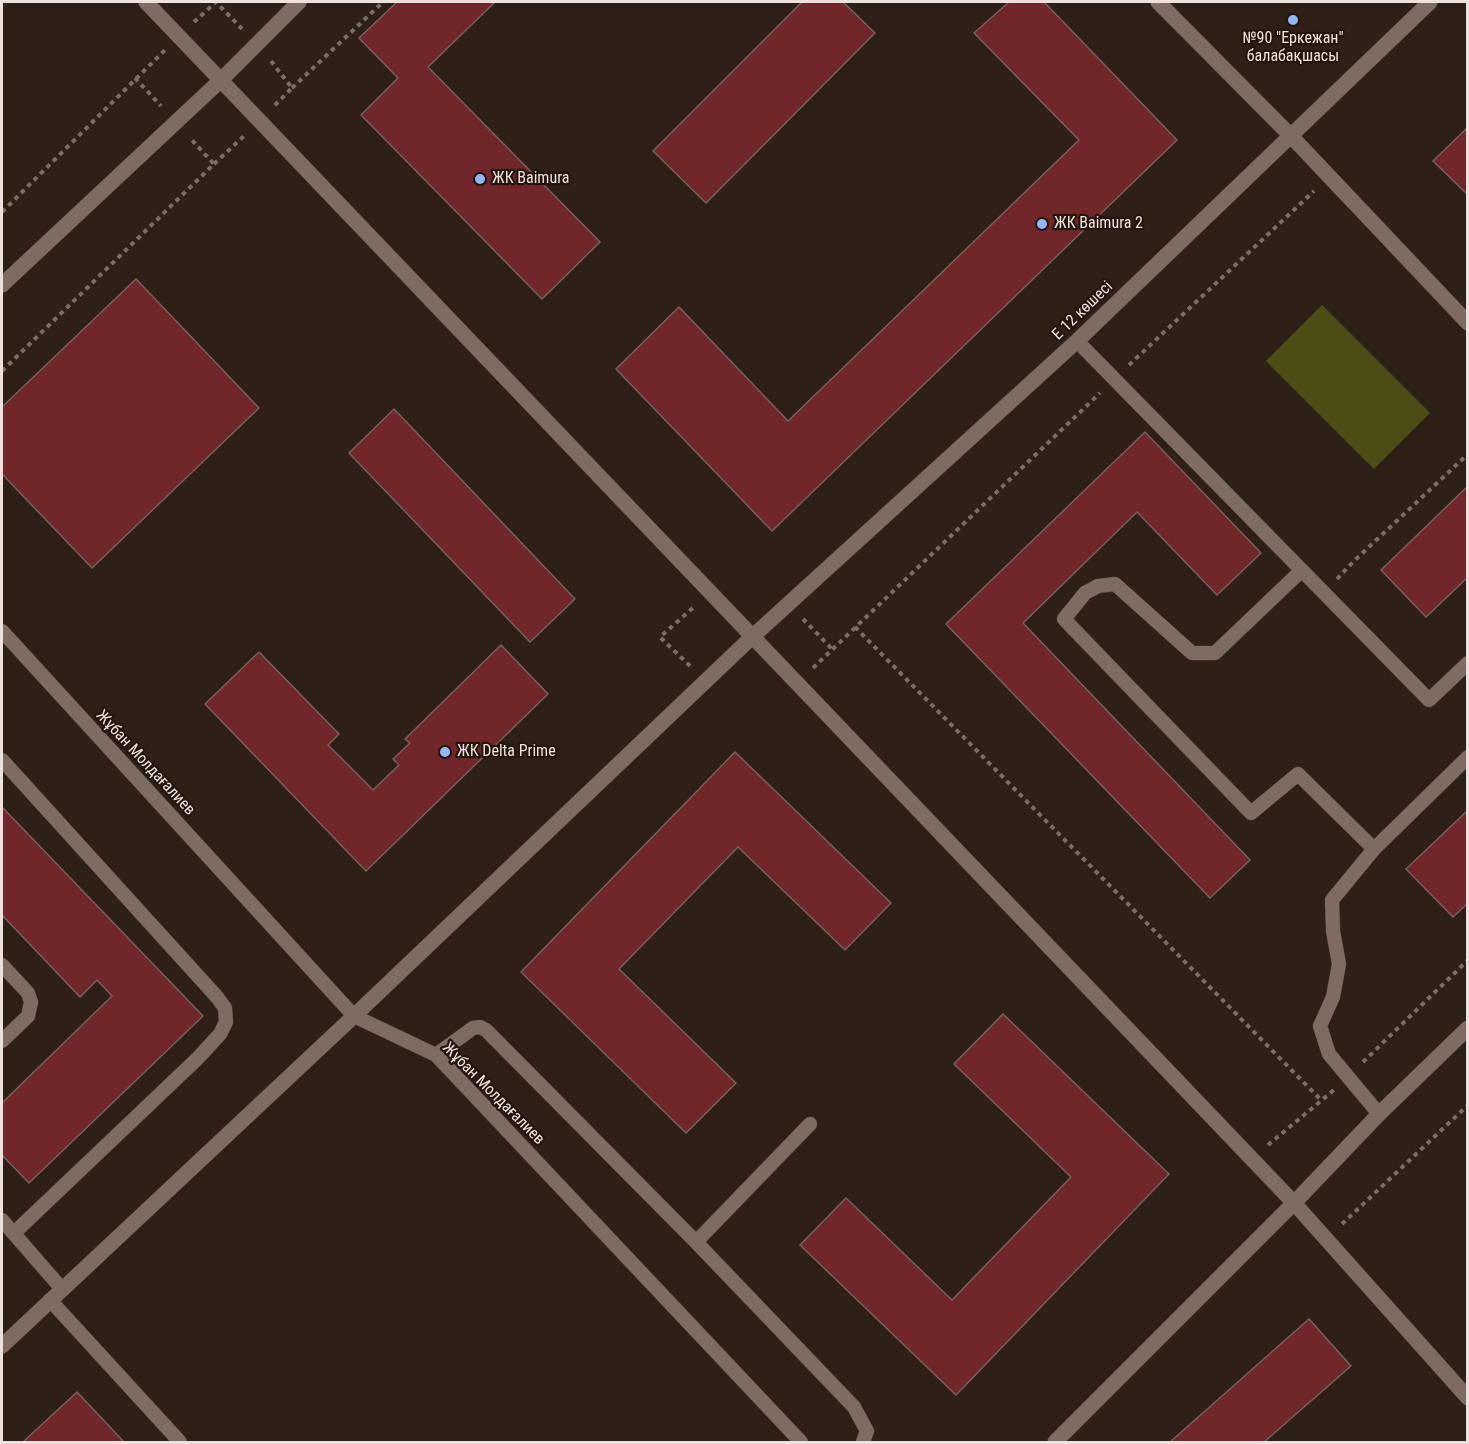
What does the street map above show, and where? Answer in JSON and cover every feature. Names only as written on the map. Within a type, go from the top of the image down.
[{"type":"street","points":[[146,2],[1294,1203],[1467,1398]]},
{"type":"street","points":[[2,285],[221,80],[299,2]]},
{"type":"street","points":[[1158,2],[1291,136],[1467,323]]},
{"type":"street","name":"Е 12 көшесі","points":[[2,1346],[354,1016],[752,637],[1077,341],[1430,2]]},
{"type":"street","points":[[1055,1443],[1294,1203],[1379,1114],[1467,1028]]},
{"type":"lane","points":[[1077,341],[1429,700],[1467,663]]},
{"type":"lane","points":[[1302,570],[1215,653],[1192,653],[1115,584],[1098,586],[1085,593],[1064,619],[1251,813],[1298,774],[1374,849]]},
{"type":"lane","name":"Жұбан Молдағалиев","points":[[2,631],[354,1016],[436,1055],[801,1443]]},
{"type":"lane","points":[[1379,1114],[1329,1054],[1320,1026],[1333,997],[1339,964],[1333,931],[1332,900],[1374,849],[1467,757]]},
{"type":"lane","points":[[2,760],[217,996],[225,1008],[226,1022],[220,1034],[198,1058],[14,1233]]},
{"type":"lane","points":[[2,965],[28,993],[32,1002],[27,1016],[2,1041]]},
{"type":"lane","points":[[436,1055],[473,1028],[486,1030],[696,1242],[854,1407],[867,1431],[863,1443]]},
{"type":"lane","points":[[696,1242],[810,1124]]},
{"type":"lane","points":[[2,1220],[62,1289]]},
{"type":"lane","points":[[50,1300],[171,1439]]},
{"type":"path","points":[[2,212],[135,78],[216,2]]},
{"type":"path","points":[[292,88],[383,2]]},
{"type":"path","points":[[2,370],[214,164],[135,78]]},
{"type":"path","points":[[796,684],[1330,177]]},
{"type":"path","points":[[1325,593],[1354,561],[1467,454]]},
{"type":"path","points":[[705,681],[660,637],[710,592]]},
{"type":"path","points":[[788,604],[832,649]]},
{"type":"path","points":[[855,627],[1321,1100]]},
{"type":"path","points":[[1326,1239],[1467,1105]]},
{"type":"shaded area","points":[[1322,305],[1430,413],[1374,469],[1266,361]]},
{"type":"building","name":"ЖК Baimura","points":[[397,2],[495,2],[428,67],[600,242],[542,299],[361,115],[398,78],[359,38]]},
{"type":"building","points":[[802,2],[843,2],[875,33],[706,203],[653,151]]},
{"type":"building","name":"ЖК Baimura 2","points":[[1009,2],[1044,2],[1177,140],[772,531],[616,369],[679,307],[788,421],[1079,140],[974,33]]},
{"type":"building","points":[[1468,127],[1468,195],[1433,161]]},
{"type":"building","points":[[136,279],[259,408],[92,568],[2,474],[2,407]]},
{"type":"building","points":[[394,409],[575,599],[530,642],[349,453]]},
{"type":"building","points":[[1145,432],[1261,553],[1217,595],[1137,512],[1023,623],[1250,860],[1210,898],[946,624]]},
{"type":"building","points":[[1468,486],[1468,577],[1426,617],[1381,570]]},
{"type":"building","name":"ЖК Delta Prime","points":[[501,645],[548,694],[366,871],[205,704],[259,652],[339,734],[328,745],[373,790],[399,765],[393,759],[410,743],[405,739]]},
{"type":"building","points":[[735,752],[891,903],[845,950],[738,847],[619,969],[736,1083],[686,1133],[521,972]]},
{"type":"building","points":[[2,807],[203,1016],[29,1183],[2,1155],[2,1103],[112,996],[97,980],[80,997],[2,915]]},
{"type":"building","points":[[1468,810],[1468,903],[1453,917],[1406,869]]},
{"type":"building","points":[[1003,1014],[1169,1174],[956,1395],[800,1245],[846,1198],[952,1300],[1071,1177],[954,1064]]},
{"type":"building","points":[[1309,1319],[1351,1366],[1264,1442],[1170,1442]]},
{"type":"building","points":[[77,1392],[124,1442],[23,1442]]},
{"type":"place","name":"№90 \"Еркежан\" балабақшасы","points":[[1293,20]]},
{"type":"place","name":"ЖК Baimura","points":[[480,179]]},
{"type":"place","name":"ЖК Baimura 2","points":[[1042,224]]},
{"type":"place","name":"ЖК Delta Prime","points":[[445,752]]}]
